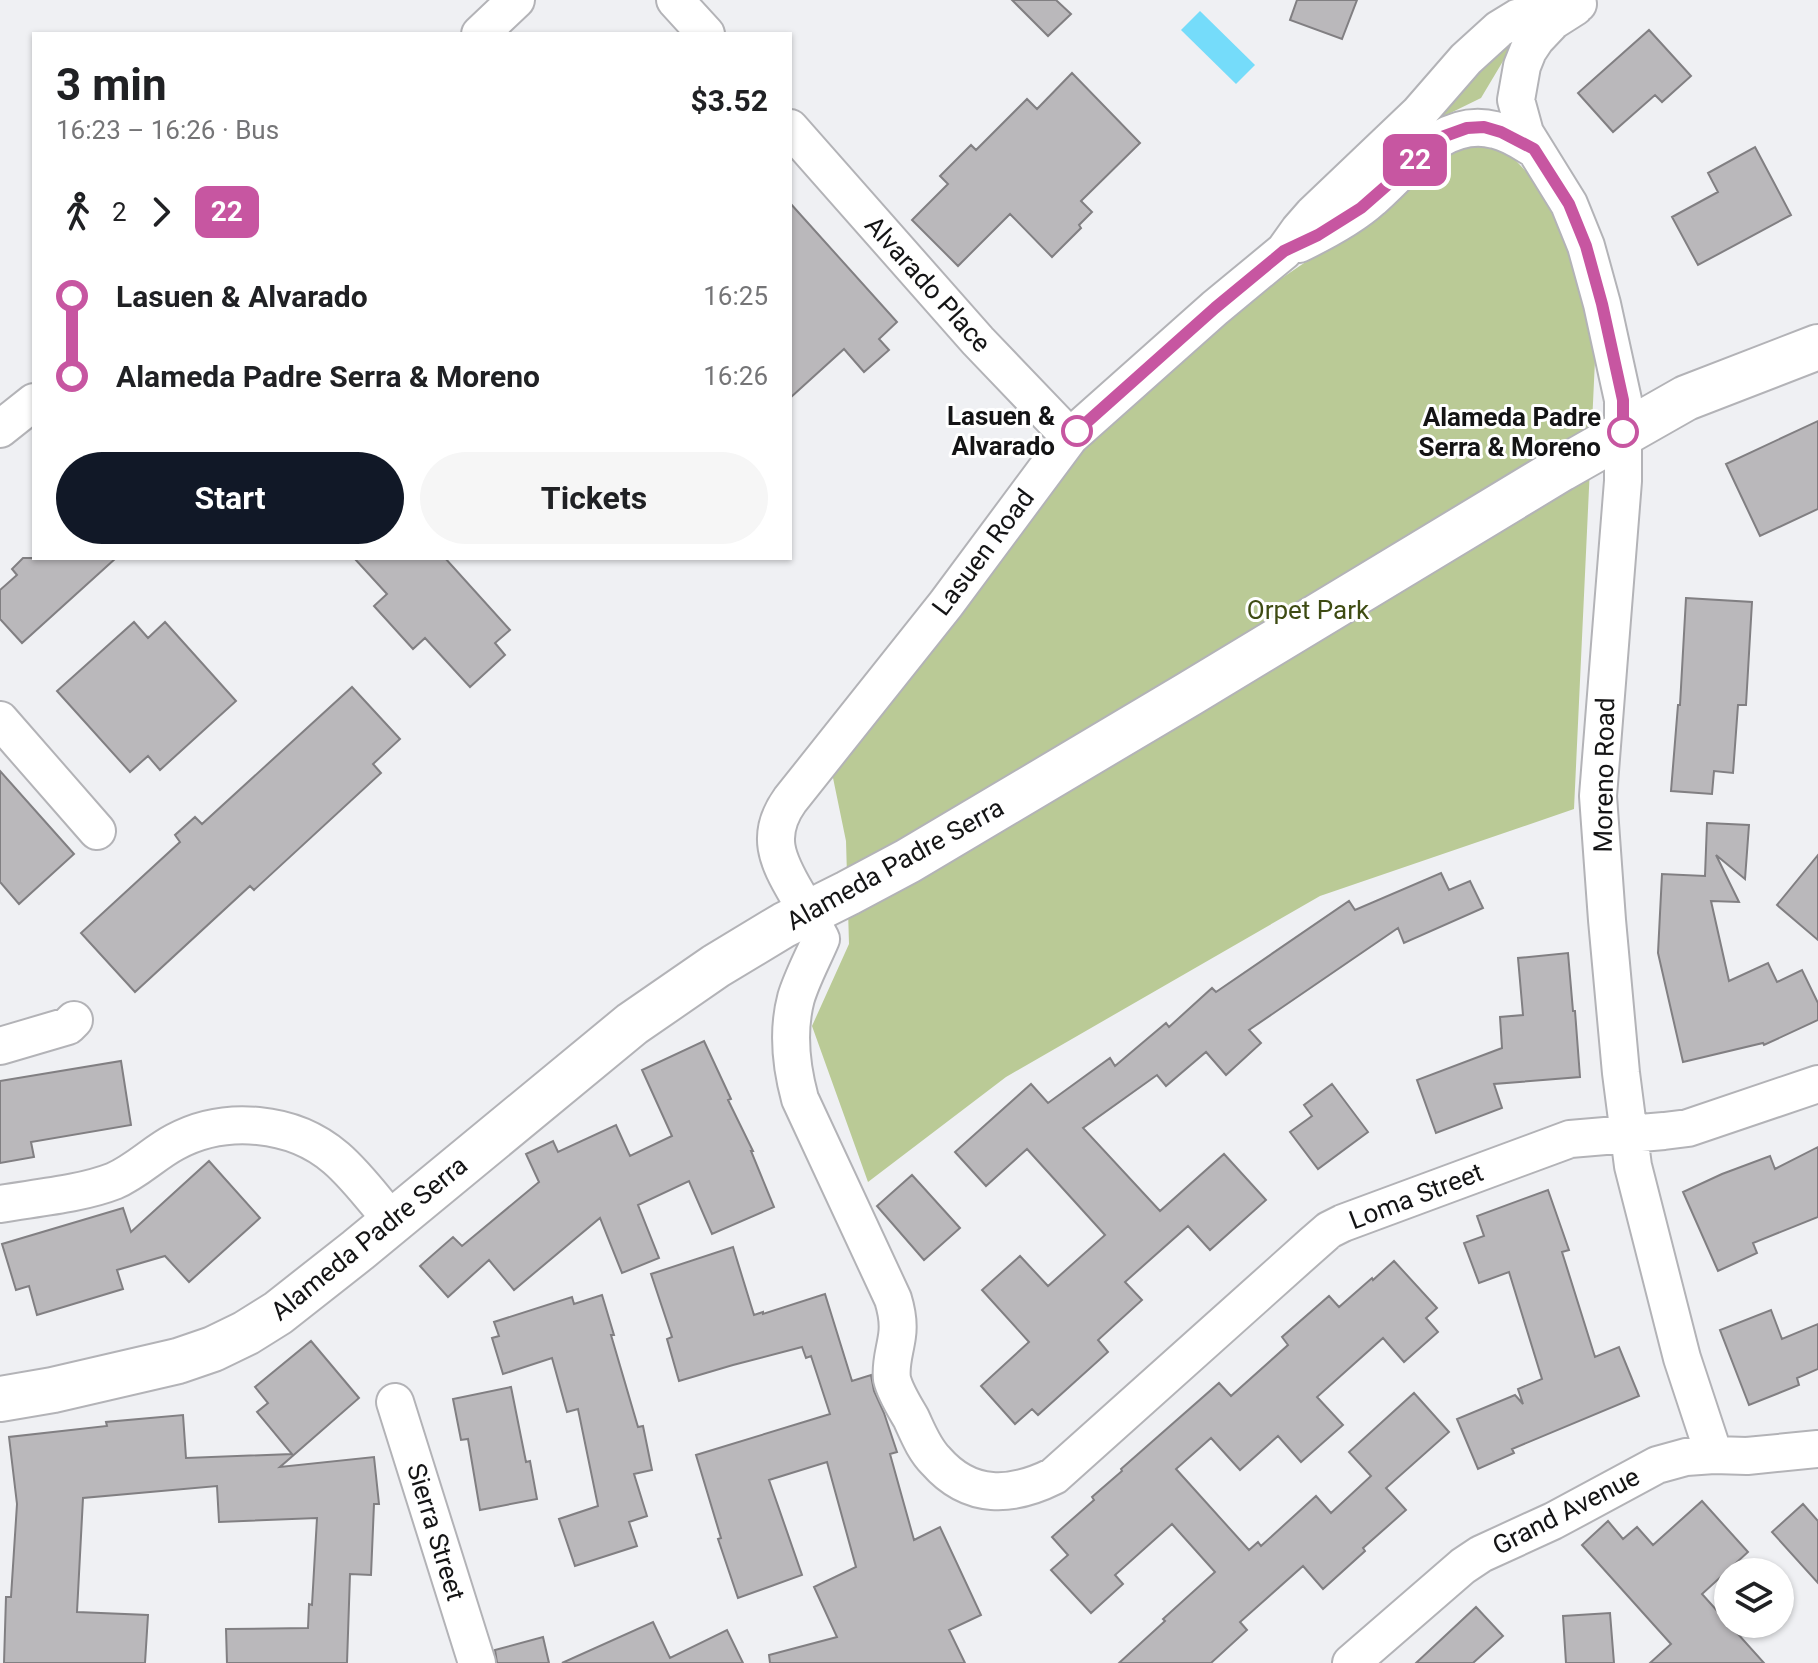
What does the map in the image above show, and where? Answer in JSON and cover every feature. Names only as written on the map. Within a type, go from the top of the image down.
[{"type":"street","points":[[482,32],[516,0]]},
{"type":"street","points":[[675,0],[704,32]]},
{"type":"street","name":"Lasuen Road","points":[[1534,149],[1519,117],[1516,100],[1522,66],[1536,39],[1553,21],[1582,2]]},
{"type":"street","name":"Lasuen Road","points":[[958,1480],[936,1462],[923,1444],[893,1383],[891,1367],[898,1335],[898,1317],[893,1299],[800,1099],[791,1037],[796,997],[821,939],[778,858],[775,840],[784,809],[946,604],[1070,437],[1284,251],[1313,214],[1419,113],[1466,59],[1499,29],[1526,15],[1582,2]]},
{"type":"street","points":[[1284,251],[1318,235],[1361,208],[1428,147],[1452,132],[1467,128],[1494,129],[1534,149]]},
{"type":"street","name":"Alvarado Place","points":[[792,130],[978,341],[1070,437]]},
{"type":"street","name":"Moreno Road","points":[[1534,149],[1569,204],[1586,246],[1623,400],[1622,496],[1598,796],[1607,920],[1628,1133],[1636,1180],[1682,1358],[1714,1455]]},
{"type":"street","name":"Alameda Padre Serra","points":[[0,1399],[69,1387],[178,1361],[246,1333],[278,1313],[393,1222],[632,1024],[716,966],[807,912],[922,853],[1548,477],[1686,398],[1818,347]]},
{"type":"street","points":[[0,429],[32,404]]},
{"type":"street","points":[[0,720],[97,831]]},
{"type":"street","points":[[0,1046],[68,1026],[74,1020]]},
{"type":"street","name":"Loma Street","points":[[958,1480],[1002,1493],[1027,1488],[1054,1476],[1313,1244],[1343,1223],[1570,1139],[1688,1128],[1818,1084]]},
{"type":"street","points":[[0,1204],[112,1182],[138,1169],[177,1141],[205,1130],[235,1125],[266,1127],[296,1134],[325,1149],[339,1160],[393,1222]]},
{"type":"street","name":"Sierra Street","points":[[395,1402],[477,1663]]},
{"type":"street","name":"Grand Avenue","points":[[1351,1663],[1481,1554],[1553,1521],[1657,1465],[1686,1457],[1747,1456],[1818,1449]]},
{"type":"green space","points":[[1518,36],[1481,98],[1434,121],[1449,99]]},
{"type":"green space","name":"Orpet Park","points":[[1471,142],[1508,152],[1547,194],[1579,281],[1595,360],[1574,809],[1320,896],[1006,1077],[868,1182],[812,1026],[849,944],[846,841],[832,773],[1063,467],[1228,315],[1370,218],[1434,160]]},
{"type":"water","points":[[1200,11],[1255,65],[1236,84],[1181,30]]},
{"type":"building","points":[[1012,0],[1056,0],[1071,14],[1048,36]]},
{"type":"building","points":[[1297,0],[1357,0],[1342,39],[1290,20]]},
{"type":"building","points":[[1649,30],[1691,76],[1662,102],[1655,95],[1613,132],[1578,93]]},
{"type":"building","points":[[1072,73],[1140,143],[1081,201],[1092,212],[1079,225],[1081,228],[1052,257],[1010,214],[958,266],[912,220],[948,184],[940,176],[971,145],[976,150],[1027,99],[1037,109]]},
{"type":"building","points":[[1755,147],[1791,215],[1698,265],[1672,217],[1718,192],[1708,173]]},
{"type":"building","points":[[792,205],[897,322],[879,339],[889,350],[864,372],[844,349],[792,396]]},
{"type":"building","points":[[1818,421],[1818,509],[1760,536],[1726,464]]},
{"type":"building","points":[[23,558],[114,560],[22,643],[0,619],[0,590],[17,575],[12,569]]},
{"type":"building","points":[[356,560],[447,560],[510,630],[495,643],[505,655],[470,687],[425,638],[413,649],[374,606],[387,594]]},
{"type":"building","points":[[1686,598],[1752,602],[1746,705],[1738,705],[1733,773],[1714,771],[1712,794],[1671,791]]},
{"type":"building","points":[[134,622],[148,638],[165,622],[236,701],[160,770],[148,756],[130,772],[57,691]]},
{"type":"building","points":[[352,687],[400,739],[373,764],[381,773],[254,890],[250,886],[135,992],[81,933],[180,842],[175,835],[195,817],[202,824]]},
{"type":"building","points":[[0,771],[74,854],[19,904],[0,882]]},
{"type":"building","points":[[1707,823],[1749,825],[1745,879],[1716,855],[1739,902],[1711,901],[1729,981],[1768,963],[1777,982],[1802,970],[1818,1003],[1818,1020],[1764,1045],[1683,1062],[1658,953],[1662,874],[1705,876]]},
{"type":"building","points":[[1818,855],[1818,940],[1777,905]]},
{"type":"building","points":[[1441,873],[1449,890],[1470,881],[1483,908],[1404,943],[1398,928],[1249,1030],[1261,1043],[1226,1075],[1206,1052],[1166,1086],[1157,1075],[1083,1128],[1160,1211],[1224,1154],[1266,1200],[1210,1250],[1188,1226],[1125,1282],[1142,1300],[1098,1340],[1108,1352],[1038,1415],[1032,1409],[1015,1424],[981,1386],[1029,1342],[982,1290],[1020,1256],[1048,1286],[1105,1235],[1027,1149],[986,1186],[955,1152],[1031,1084],[1048,1103],[1110,1058],[1115,1066],[1166,1023],[1169,1027],[1212,988],[1216,992],[1349,901],[1355,910]]},
{"type":"building","points":[[1568,953],[1580,1077],[1494,1084],[1502,1108],[1436,1133],[1417,1080],[1502,1048],[1500,1017],[1523,1015],[1518,958]]},
{"type":"building","points":[[704,1041],[753,1151],[774,1207],[712,1234],[689,1181],[638,1205],[659,1258],[622,1273],[600,1218],[514,1290],[489,1260],[448,1297],[420,1266],[453,1237],[462,1246],[539,1182],[526,1154],[553,1141],[558,1152],[616,1125],[630,1156],[672,1136],[642,1070]]},
{"type":"building","points":[[121,1061],[131,1125],[31,1142],[34,1157],[0,1163],[0,1081]]},
{"type":"building","points":[[1332,1084],[1368,1132],[1318,1169],[1290,1132],[1312,1116],[1304,1105]]},
{"type":"building","points":[[1818,1147],[1818,1217],[1753,1243],[1757,1253],[1718,1271],[1683,1192],[1770,1156],[1775,1169]]},
{"type":"building","points":[[209,1161],[260,1218],[189,1282],[165,1256],[117,1270],[123,1289],[37,1315],[29,1286],[16,1290],[2,1244],[123,1208],[131,1232]]},
{"type":"building","points":[[912,1175],[960,1228],[924,1260],[877,1206]]},
{"type":"building","points":[[1548,1190],[1569,1250],[1562,1252],[1595,1357],[1619,1347],[1639,1396],[1512,1449],[1514,1453],[1478,1469],[1457,1419],[1515,1395],[1523,1404],[1518,1389],[1542,1379],[1509,1272],[1479,1283],[1464,1243],[1484,1236],[1477,1216]]},
{"type":"building","points":[[733,1247],[754,1315],[825,1294],[852,1381],[871,1375],[897,1452],[890,1454],[914,1540],[940,1527],[981,1615],[949,1630],[965,1663],[770,1663],[769,1655],[837,1637],[814,1587],[856,1567],[827,1462],[769,1480],[802,1575],[738,1598],[718,1539],[721,1538],[696,1455],[830,1414],[811,1356],[806,1358],[802,1347],[679,1381],[667,1339],[672,1337],[651,1274]]},
{"type":"building","points":[[1394,1261],[1437,1308],[1426,1318],[1438,1332],[1404,1362],[1383,1338],[1317,1397],[1343,1425],[1301,1462],[1278,1436],[1240,1470],[1211,1438],[1176,1469],[1249,1550],[1258,1542],[1261,1546],[1316,1496],[1331,1513],[1371,1476],[1349,1452],[1414,1393],[1449,1432],[1386,1488],[1406,1510],[1323,1589],[1303,1566],[1240,1622],[1247,1630],[1211,1663],[1119,1663],[1215,1572],[1172,1524],[1115,1575],[1123,1584],[1091,1613],[1051,1570],[1068,1555],[1052,1537],[1094,1500],[1092,1497],[1121,1469],[1219,1383],[1231,1396],[1288,1345],[1282,1337],[1329,1296],[1339,1307]]},
{"type":"building","points":[[602,1295],[638,1427],[643,1426],[652,1470],[634,1474],[647,1516],[629,1522],[637,1546],[575,1566],[559,1519],[598,1506],[578,1409],[567,1412],[552,1358],[503,1374],[492,1338],[499,1336],[494,1322],[572,1297],[574,1304]]},
{"type":"building","points":[[1771,1310],[1782,1339],[1818,1324],[1818,1369],[1797,1378],[1799,1385],[1749,1405],[1720,1330]]},
{"type":"building","points":[[311,1341],[359,1398],[280,1467],[374,1457],[379,1504],[374,1504],[371,1575],[350,1574],[347,1663],[227,1663],[226,1629],[308,1628],[317,1518],[219,1522],[217,1486],[83,1498],[77,1612],[148,1615],[145,1663],[4,1663],[6,1597],[11,1597],[17,1504],[9,1437],[107,1426],[106,1422],[183,1415],[186,1458],[292,1454],[257,1412],[268,1403],[255,1387]]},
{"type":"building","points":[[511,1387],[537,1499],[480,1510],[468,1439],[461,1440],[453,1399]]},
{"type":"building","points":[[1702,1501],[1748,1552],[1741,1558],[1714,1558],[1714,1583],[1702,1594],[1714,1607],[1714,1638],[1742,1638],[1764,1663],[1650,1663],[1671,1644],[1582,1545],[1608,1521],[1623,1539],[1637,1527],[1653,1545]]},
{"type":"building","points":[[1803,1504],[1818,1521],[1818,1583],[1772,1532]]},
{"type":"building","points":[[1476,1607],[1503,1636],[1473,1663],[1416,1663]]},
{"type":"building","points":[[1610,1613],[1614,1663],[1566,1663],[1563,1616]]},
{"type":"building","points":[[653,1622],[670,1658],[727,1630],[743,1663],[562,1663]]},
{"type":"building","points":[[543,1637],[549,1663],[497,1663],[495,1650]]},
{"type":"bus line","name":"22","points":[[1077,431],[1284,251],[1318,235],[1361,208],[1442,137],[1467,128],[1484,127],[1518,139],[1534,149],[1569,204],[1586,246],[1602,304],[1623,400],[1623,432]]},
{"type":"place","name":"Lasuen & Alvarado","points":[[1077,431]]},
{"type":"place","name":"Alameda Padre Serra & Moreno","points":[[1623,432]]}]
